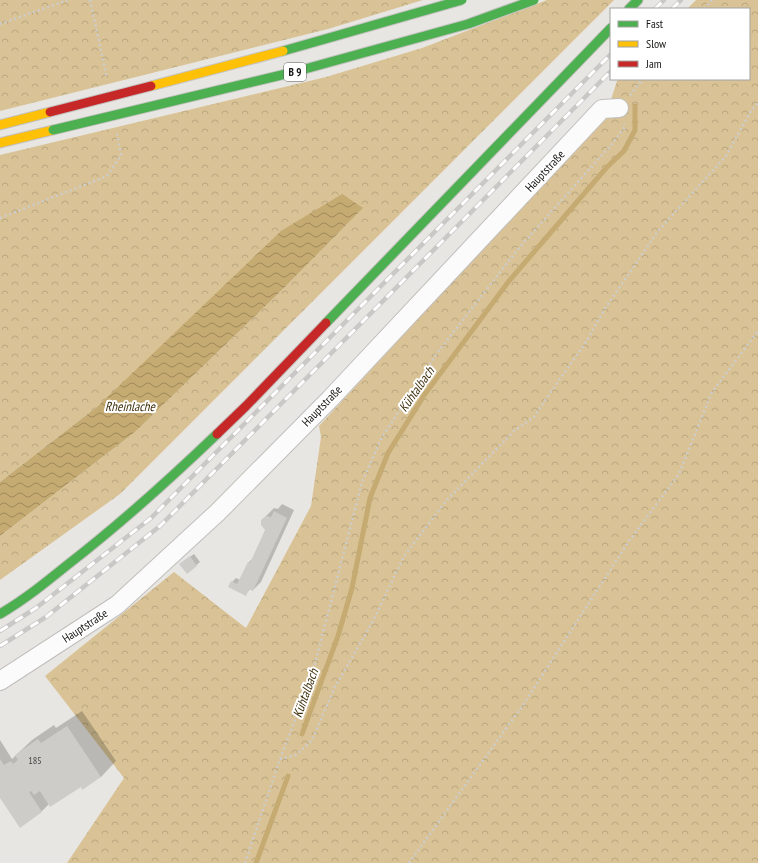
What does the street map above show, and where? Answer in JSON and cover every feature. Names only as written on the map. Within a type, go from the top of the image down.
[{"type":"main road","name":"B 9","points":[[0,125],[288,50],[462,0]]},
{"type":"main road","name":"B 9","points":[[0,143],[294,72],[468,24],[534,0]]},
{"type":"main road","points":[[631,8],[638,0]]},
{"type":"main road","points":[[0,614],[20,602],[101,539],[171,478],[251,400],[610,29]]},
{"type":"street","name":"Hauptstraße","points":[[0,681],[116,605],[217,513],[330,399],[602,109],[619,108]]},
{"type":"path","points":[[0,24],[68,0]]},
{"type":"path","points":[[90,0],[108,79]]},
{"type":"path","points":[[705,8],[712,0]]},
{"type":"path","points":[[245,863],[280,760],[311,679],[362,482],[382,437],[435,356],[503,268],[625,127],[619,108],[642,80]]},
{"type":"path","points":[[280,760],[296,755],[312,740],[335,687],[373,621],[404,556],[446,501],[515,430],[534,417],[586,342],[604,310],[658,231],[726,156],[750,111],[758,103]]},
{"type":"path","points":[[0,218],[107,176],[121,155],[117,132]]},
{"type":"path","points":[[409,863],[522,704],[630,541],[679,474],[712,392],[758,331]]},
{"type":"green space","points":[[0,0],[423,0],[328,29],[0,111]]},
{"type":"green space","points":[[547,0],[614,0],[120,494],[0,580],[0,536],[135,432],[282,290],[362,209],[98,406],[0,482],[0,155],[326,77],[422,48]]},
{"type":"green space","points":[[696,0],[758,0],[758,863],[67,863],[124,778],[45,676],[174,572],[246,628],[311,506],[321,437],[319,426],[606,115],[617,81],[750,80],[750,8],[688,8]]},
{"type":"water","name":"Rheinlache","points":[[342,194],[363,208],[282,290],[135,432],[0,536],[0,482],[98,406],[281,231]]},
{"type":"building","points":[[274,511],[287,518],[253,591],[249,589],[246,596],[228,587],[231,581],[237,584],[248,562],[250,563],[265,530],[261,525],[261,520],[266,516],[271,517]]},
{"type":"building","points":[[190,556],[197,566],[187,574],[179,564]]},
{"type":"building","points":[[67,726],[101,777],[82,790],[81,787],[50,807],[40,791],[34,795],[31,791],[29,792],[42,812],[20,828],[0,798],[0,759],[4,765],[11,761],[13,764],[18,760],[15,755],[38,739],[41,743]]},
{"type":"waterway","name":"Kühtalbach","points":[[302,734],[338,636],[352,588],[370,498],[388,453],[425,394],[509,281],[607,167],[624,151],[635,130],[635,106]]},
{"type":"waterway","name":"Kühtalbach","points":[[256,863],[288,776]]},
{"type":"railway","points":[[656,8],[664,0]]},
{"type":"railway","points":[[673,8],[681,0]]},
{"type":"railway","points":[[0,631],[36,608],[151,518],[610,55]]},
{"type":"railway","points":[[0,646],[46,617],[160,526],[610,72]]},
{"type":"traffic: fast","points":[[283,51],[462,0]]},
{"type":"traffic: fast","points":[[53,130],[294,72],[468,24],[534,0]]},
{"type":"traffic: fast","points":[[630,8],[638,0]]},
{"type":"traffic: fast","points":[[326,323],[610,29]]},
{"type":"traffic: fast","points":[[0,614],[34,591],[105,535],[217,434]]},
{"type":"traffic: slow","points":[[151,86],[283,51]]},
{"type":"traffic: slow","points":[[0,125],[50,112]]},
{"type":"traffic: slow","points":[[0,143],[53,130]]},
{"type":"traffic: jam","points":[[50,112],[151,86]]},
{"type":"traffic: jam","points":[[217,434],[326,323]]}]
